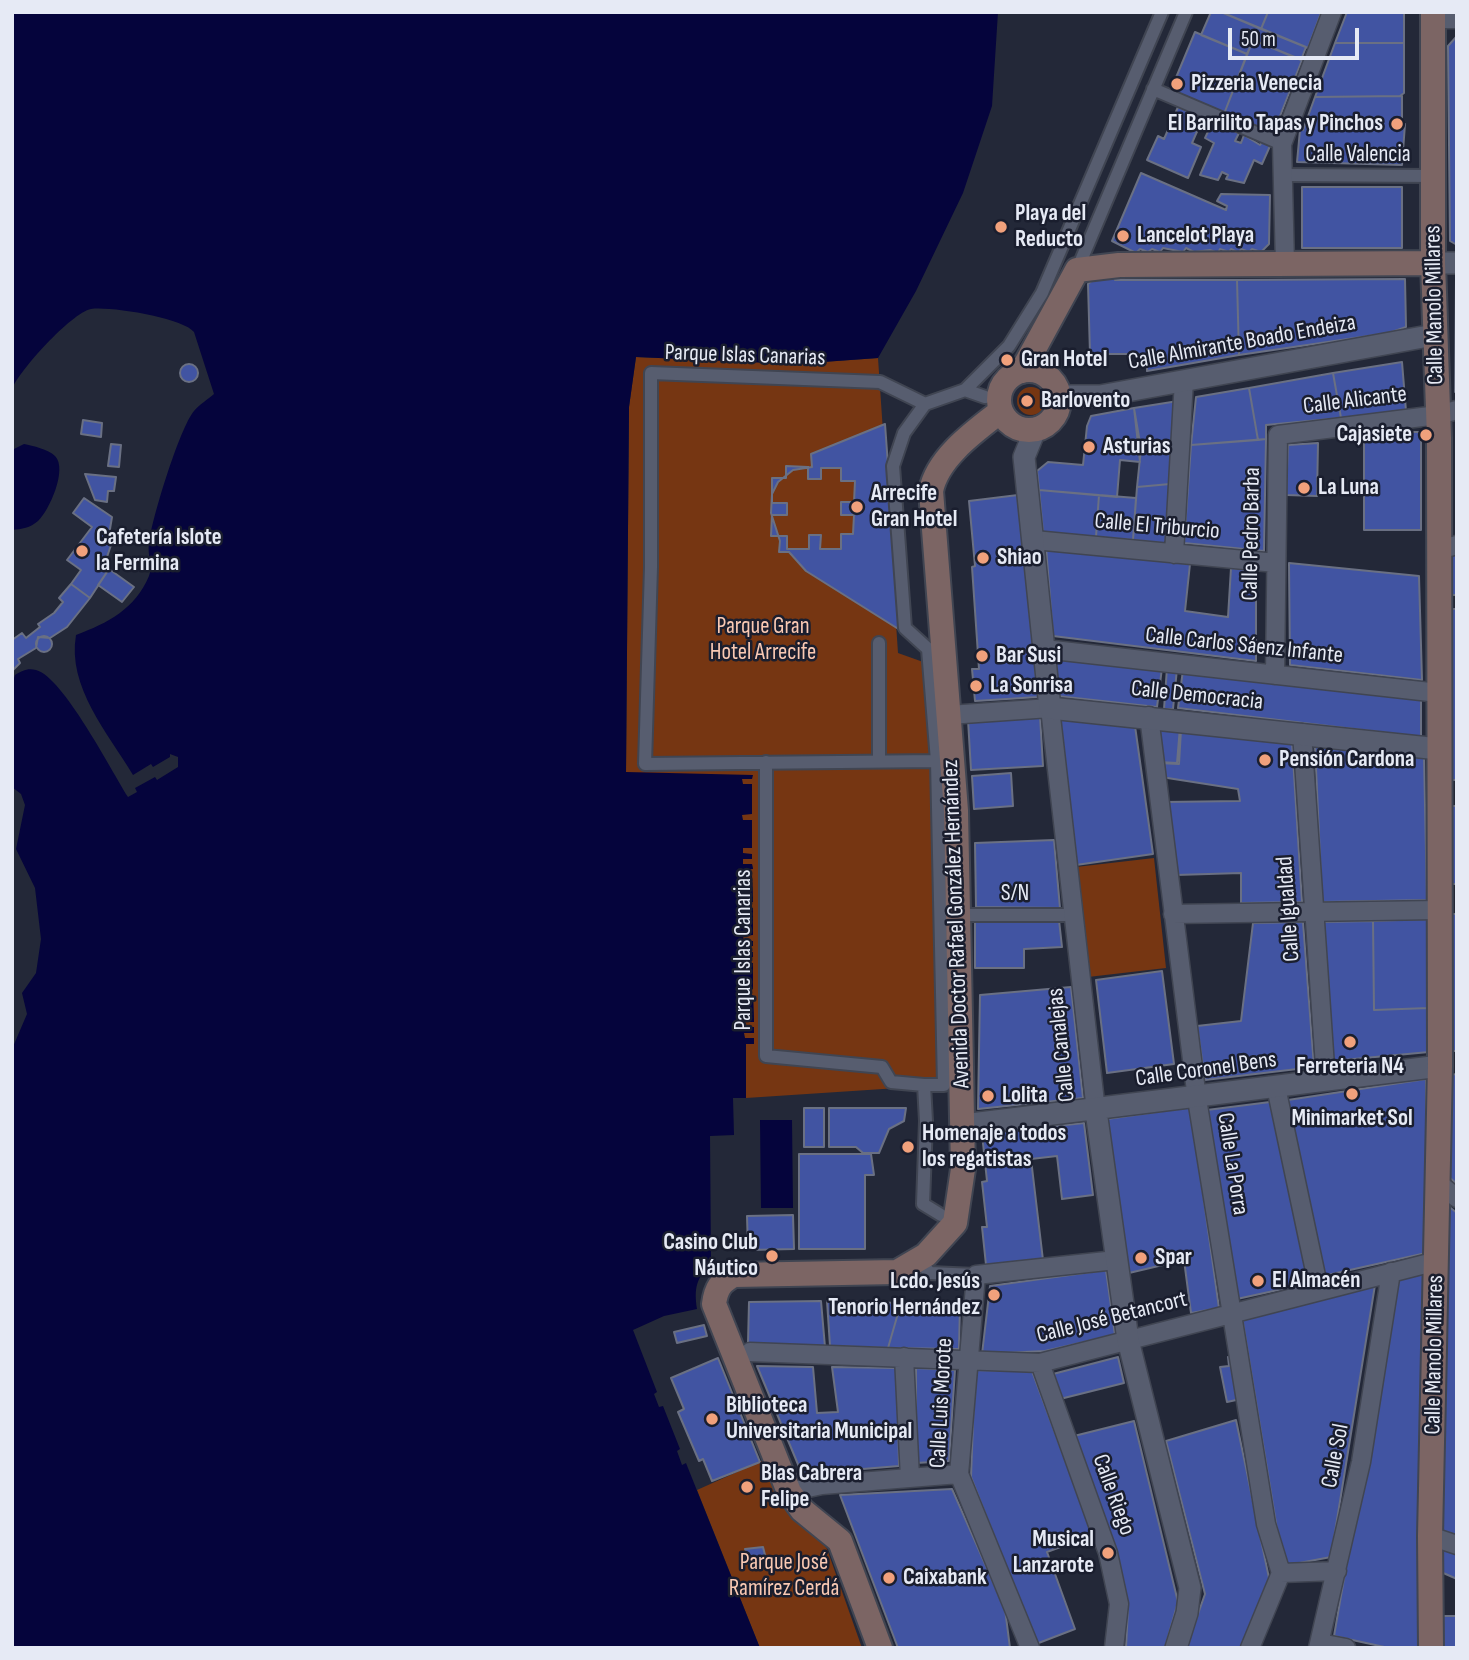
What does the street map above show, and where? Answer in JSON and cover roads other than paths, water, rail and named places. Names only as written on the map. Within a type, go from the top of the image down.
[{"type":"main road","name":"Calle Manolo Millares","points":[[1431,1648],[1430,1536],[1437,1261],[1448,1190],[1445,901],[1448,792],[1439,749],[1438,693],[1447,604],[1447,413],[1434,335],[1445,263],[1433,176],[1441,17]]},
{"type":"main road","points":[[1022,371],[1077,270],[1119,265],[1445,263]]},
{"type":"main road","points":[[1032,370],[1048,377],[1058,396],[1058,406],[1051,421],[1035,430],[1013,426],[993,404],[999,402],[1002,387],[1012,375],[1022,371],[1032,370]]},
{"type":"main road","name":"Avenida Doctor Rafael González Hernández","points":[[924,1254],[955,1223],[961,1198],[963,1125],[956,811],[932,500],[934,476],[993,404]]},
{"type":"main road","points":[[880,1648],[840,1541],[802,1510],[789,1492],[714,1304],[716,1290],[724,1280],[734,1275],[897,1272],[924,1254]]},
{"type":"street","points":[[941,1214],[923,1204],[926,1121],[923,1085],[944,1085],[937,761],[929,649],[905,628],[894,466],[904,433],[925,404],[965,390],[1009,346],[1041,293],[1162,12]]},
{"type":"street","points":[[1077,270],[1186,12]]},
{"type":"street","points":[[1285,265],[1282,144],[1332,12]]},
{"type":"street","points":[[1153,89],[1282,144]]},
{"type":"street","name":"Calle Valencia","points":[[1283,175],[1433,176]]},
{"type":"street","name":"Calle Almirante Boado Endeiza","points":[[1058,396],[1100,396],[1434,335]]},
{"type":"street","name":"Parque Islas Canarias","points":[[925,404],[880,382],[651,373],[651,567],[645,764],[937,761]]},
{"type":"street","points":[[1174,554],[1184,380]]},
{"type":"street","points":[[965,390],[993,404]]},
{"type":"street","name":"Calle Alicante","points":[[1278,435],[1447,413]]},
{"type":"street","name":"Calle Canalejas","points":[[1035,430],[1024,457],[1096,1111],[1128,1340],[1190,1588],[1187,1613],[1176,1648]]},
{"type":"street","name":"Calle Pedro Barba","points":[[1275,675],[1278,435]]},
{"type":"street","name":"Calle El Triburcio","points":[[1034,540],[1276,563]]},
{"type":"street","points":[[879,643],[879,761]]},
{"type":"street","name":"Calle Carlos Sáenz Infante","points":[[1044,649],[1438,693]]},
{"type":"street","name":"Calle Democracia","points":[[948,715],[1050,708],[1149,716],[1439,749]]},
{"type":"street","name":"Calle La Porra","points":[[1149,716],[1197,1099],[1266,1524],[1281,1573]]},
{"type":"street","name":"Calle Igualdad","points":[[1302,733],[1312,912],[1326,1081]]},
{"type":"street","name":"Parque Islas Canarias","points":[[766,762],[766,1056],[882,1068],[891,1082],[923,1085]]},
{"type":"street","points":[[1173,914],[1312,912],[1445,901]]},
{"type":"street","name":"S/N","points":[[957,915],[1074,915]]},
{"type":"street","name":"Calle Coronel Bens","points":[[963,1125],[1197,1099],[1448,1066]]},
{"type":"street","points":[[1276,1087],[1319,1290]]},
{"type":"street","points":[[924,1254],[930,1273],[976,1275],[1116,1260]]},
{"type":"street","name":"Calle José Betancort","points":[[750,1352],[1040,1363],[1437,1261]]},
{"type":"street","name":"Calle Sol","points":[[1319,1645],[1361,1462],[1391,1272]]},
{"type":"street","name":"Calle Luis Morote","points":[[976,1275],[959,1474],[1030,1648]]},
{"type":"street","points":[[904,1357],[910,1478]]},
{"type":"street","name":"Calle Riego","points":[[1040,1363],[1108,1553],[1119,1604],[1114,1648]]},
{"type":"street","points":[[789,1492],[822,1485],[959,1474]]},
{"type":"street","points":[[1430,1536],[1457,1545]]},
{"type":"street","points":[[1250,1648],[1281,1573],[1337,1571]]},
{"type":"street","points":[[1319,1645],[1346,1648]]},
{"type":"place","name":"Pizzeria Venecia","points":[[1177,84]]},
{"type":"place","name":"El Barrilito Tapas y Pinchos","points":[[1397,124]]},
{"type":"place","name":"Playa del Reducto","points":[[1001,227]]},
{"type":"place","name":"Lancelot Playa","points":[[1123,236]]},
{"type":"place","name":"Gran Hotel","points":[[1007,360]]},
{"type":"place","name":"Barlovento","points":[[1027,401]]},
{"type":"place","name":"Cajasiete","points":[[1426,435]]},
{"type":"place","name":"Asturias","points":[[1089,447]]},
{"type":"place","name":"La Luna","points":[[1304,488]]},
{"type":"place","name":"Arrecife Gran Hotel","points":[[857,507]]},
{"type":"place","name":"Cafetería Islote la Fermina","points":[[82,551]]},
{"type":"place","name":"Shiao","points":[[983,558]]},
{"type":"place","name":"Bar Susi","points":[[982,656]]},
{"type":"place","name":"La Sonrisa","points":[[976,686]]},
{"type":"place","name":"Pensión Cardona","points":[[1265,760]]},
{"type":"place","name":"Ferreteria N4","points":[[1350,1042]]},
{"type":"place","name":"Minimarket Sol","points":[[1352,1094]]},
{"type":"place","name":"Lolita","points":[[988,1096]]},
{"type":"place","name":"Homenaje a todos los regatistas","points":[[908,1147]]},
{"type":"place","name":"Casino Club Náutico","points":[[772,1256]]},
{"type":"place","name":"Spar","points":[[1141,1258]]},
{"type":"place","name":"El Almacén","points":[[1258,1281]]},
{"type":"place","name":"Lcdo. Jesús Tenorio Hernández","points":[[994,1295]]},
{"type":"place","name":"Biblioteca Universitaria Municipal","points":[[712,1419]]},
{"type":"place","name":"Blas Cabrera Felipe","points":[[747,1487]]},
{"type":"place","name":"Musical Lanzarote","points":[[1108,1553]]},
{"type":"place","name":"Caixabank","points":[[889,1578]]},
{"type":"park label","name":"Parque Gran Hotel Arrecife","points":[[763,640]]},
{"type":"park label","name":"Parque José Ramírez Cerdá","points":[[784,1576]]}]
